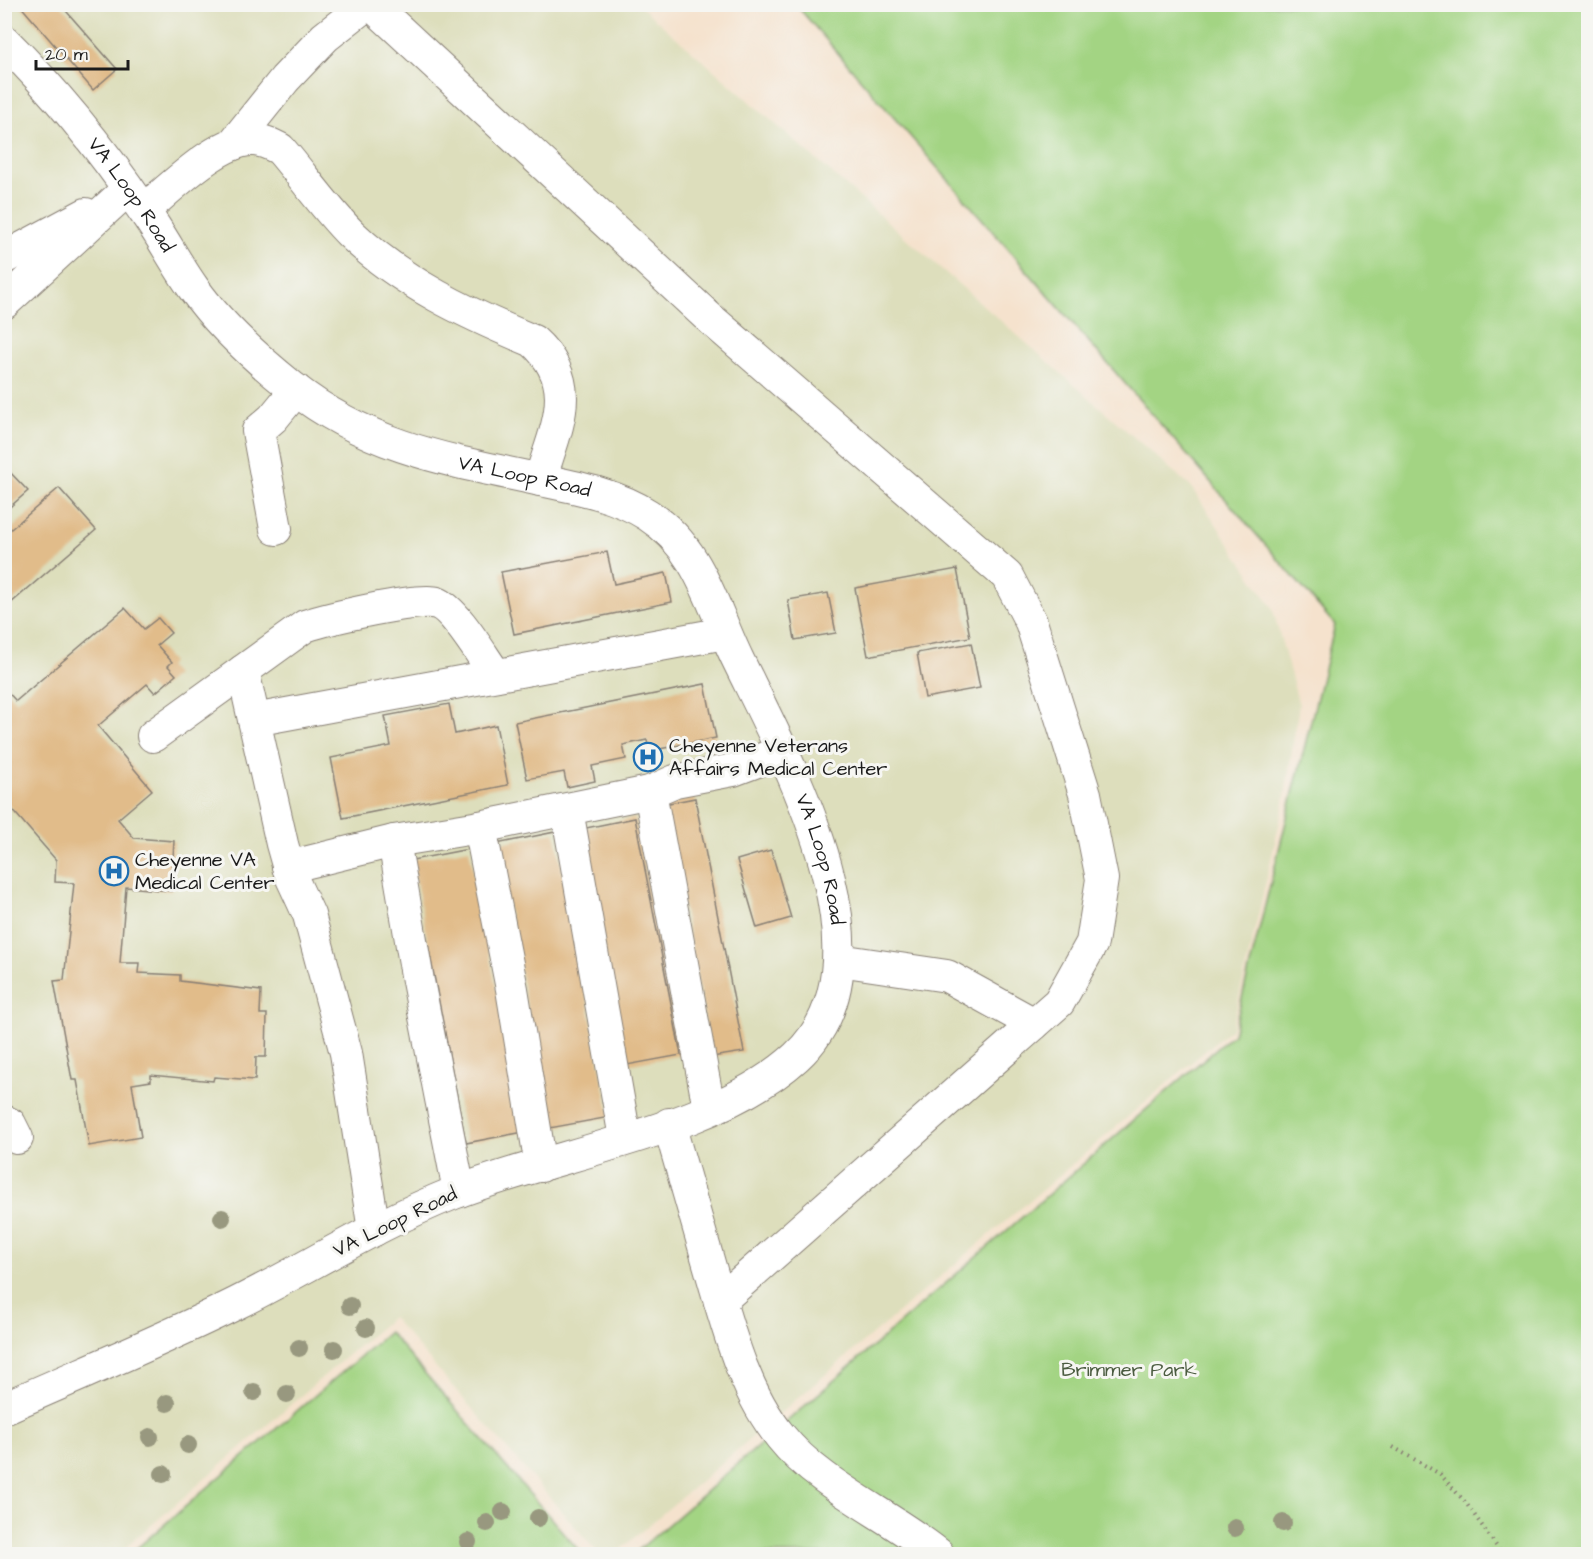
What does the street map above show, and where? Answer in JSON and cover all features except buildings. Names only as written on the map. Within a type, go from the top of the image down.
[{"type":"lane","points":[[233,144],[285,79],[325,37],[369,4],[698,307],[1007,576],[1031,622],[1085,794],[1102,879],[1092,943],[1059,1002],[720,1300]]},
{"type":"lane","name":"VA Loop Road","points":[[4,41],[63,104],[136,200],[195,291],[266,365],[296,390],[347,424],[405,449],[588,490],[625,503],[667,529],[693,558],[725,633],[781,752],[817,841],[828,877],[836,919],[839,960],[835,993],[812,1041],[793,1060],[767,1079],[709,1108],[669,1124],[459,1191],[374,1230],[235,1304],[4,1408]]},
{"type":"lane","points":[[4,258],[136,200],[233,144],[253,140],[267,142],[280,149],[352,234],[385,261],[426,290],[533,341],[548,354],[558,372],[562,390],[561,408],[540,480]]},
{"type":"lane","points":[[4,303],[136,200]]},
{"type":"lane","points":[[276,529],[258,431],[273,418],[296,390]]},
{"type":"lane","points":[[153,736],[304,626],[322,620],[417,603],[438,603],[452,615],[496,675]]},
{"type":"lane","points":[[254,720],[725,633]]},
{"type":"lane","points":[[243,671],[288,867],[309,915],[346,1053],[374,1230]]},
{"type":"lane","points":[[288,867],[394,841],[480,827],[650,792],[675,782],[733,770],[781,752]]},
{"type":"lane","points":[[650,792],[709,1108]]},
{"type":"lane","points":[[567,810],[625,1138]]},
{"type":"lane","points":[[480,827],[512,989],[541,1166]]},
{"type":"lane","points":[[394,841],[418,981],[459,1191]]},
{"type":"lane","points":[[839,960],[947,976],[1034,1024]]},
{"type":"lane","points":[[669,1124],[728,1330],[748,1380],[766,1415],[781,1438],[837,1486],[876,1510],[938,1554]]},
{"type":"path","points":[[1393,1447],[1440,1474],[1466,1503],[1502,1554]]},
{"type":"shaded area","name":"Cheyenne Veterans Affairs Medical Center","points":[[5,5],[639,5],[1191,487],[1272,607],[1299,705],[1283,808],[1232,1028],[615,1554],[599,1554],[392,1317],[118,1554],[5,1554]]},
{"type":"green space","name":"Brimmer Park","points":[[796,5],[1588,5],[1588,1554],[634,1554],[1233,1034],[1335,625]]},
{"type":"green space","points":[[389,1332],[582,1554],[130,1554]]},
{"type":"place","name":"Cheyenne Veterans Affairs Medical Center","points":[[648,757]]},
{"type":"place","name":"Cheyenne VA Medical Center","points":[[114,871]]}]
